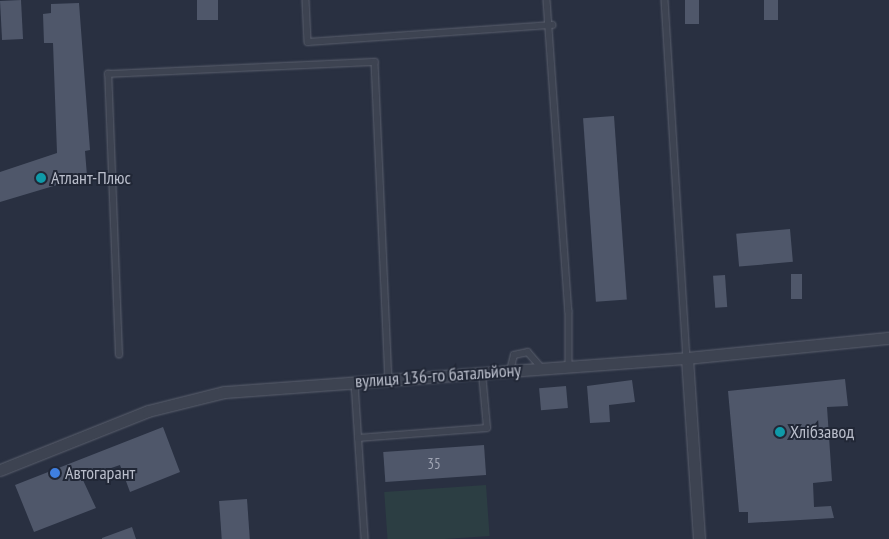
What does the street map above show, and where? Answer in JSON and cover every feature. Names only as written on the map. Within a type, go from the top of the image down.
[{"type":"street","name":"вулиця 136-го батальйону","points":[[0,470],[148,411],[224,392],[687,358],[889,338]]},
{"type":"street","points":[[687,358],[699,539]]},
{"type":"lane","points":[[306,0],[308,42],[552,25]]},
{"type":"lane","points":[[546,0],[552,25],[569,367]]},
{"type":"lane","points":[[665,0],[687,358]]},
{"type":"lane","points":[[119,355],[108,74],[375,62],[389,380]]},
{"type":"lane","points":[[510,371],[514,355],[528,352],[542,368]]},
{"type":"lane","points":[[358,438],[487,428],[482,373]]},
{"type":"lane","points":[[355,383],[365,539]]},
{"type":"shaded area","points":[[486,485],[490,536],[445,539],[388,539],[384,492]]},
{"type":"building","points":[[21,0],[23,39],[2,40],[0,1]]},
{"type":"building","points":[[197,0],[218,0],[218,20],[197,20]]},
{"type":"building","points":[[685,0],[699,0],[699,24],[685,24]]},
{"type":"building","points":[[764,0],[778,0],[778,20],[764,20]]},
{"type":"building","points":[[79,3],[90,150],[85,151],[87,176],[0,202],[0,172],[57,153],[53,43],[44,43],[43,14],[51,13],[51,4]]},
{"type":"building","points":[[614,116],[627,300],[596,302],[583,118]]},
{"type":"building","points":[[790,229],[793,262],[739,267],[736,234]]},
{"type":"building","points":[[791,274],[802,274],[802,299],[791,299]]},
{"type":"building","points":[[725,275],[727,307],[715,308],[713,276]]},
{"type":"building","name":"Хлібзавод","points":[[845,379],[848,406],[827,407],[832,481],[813,483],[814,507],[831,506],[834,518],[748,523],[748,512],[739,512],[728,391]]},
{"type":"building","points":[[632,380],[635,402],[609,405],[610,422],[590,423],[587,386]]},
{"type":"building","points":[[566,386],[568,408],[541,410],[539,388]]},
{"type":"building","points":[[163,427],[180,472],[130,492],[120,465],[82,478],[96,508],[34,532],[15,485]]},
{"type":"building","points":[[484,445],[486,475],[385,482],[383,452]]},
{"type":"building","points":[[247,499],[250,539],[222,539],[219,501]]},
{"type":"building","points":[[132,527],[136,539],[102,539],[102,538]]},
{"type":"place","name":"Атлант-Плюс","points":[[41,178]]},
{"type":"place","name":"Хлібзавод","points":[[780,432]]},
{"type":"place","name":"Автогарант","points":[[55,473]]}]
